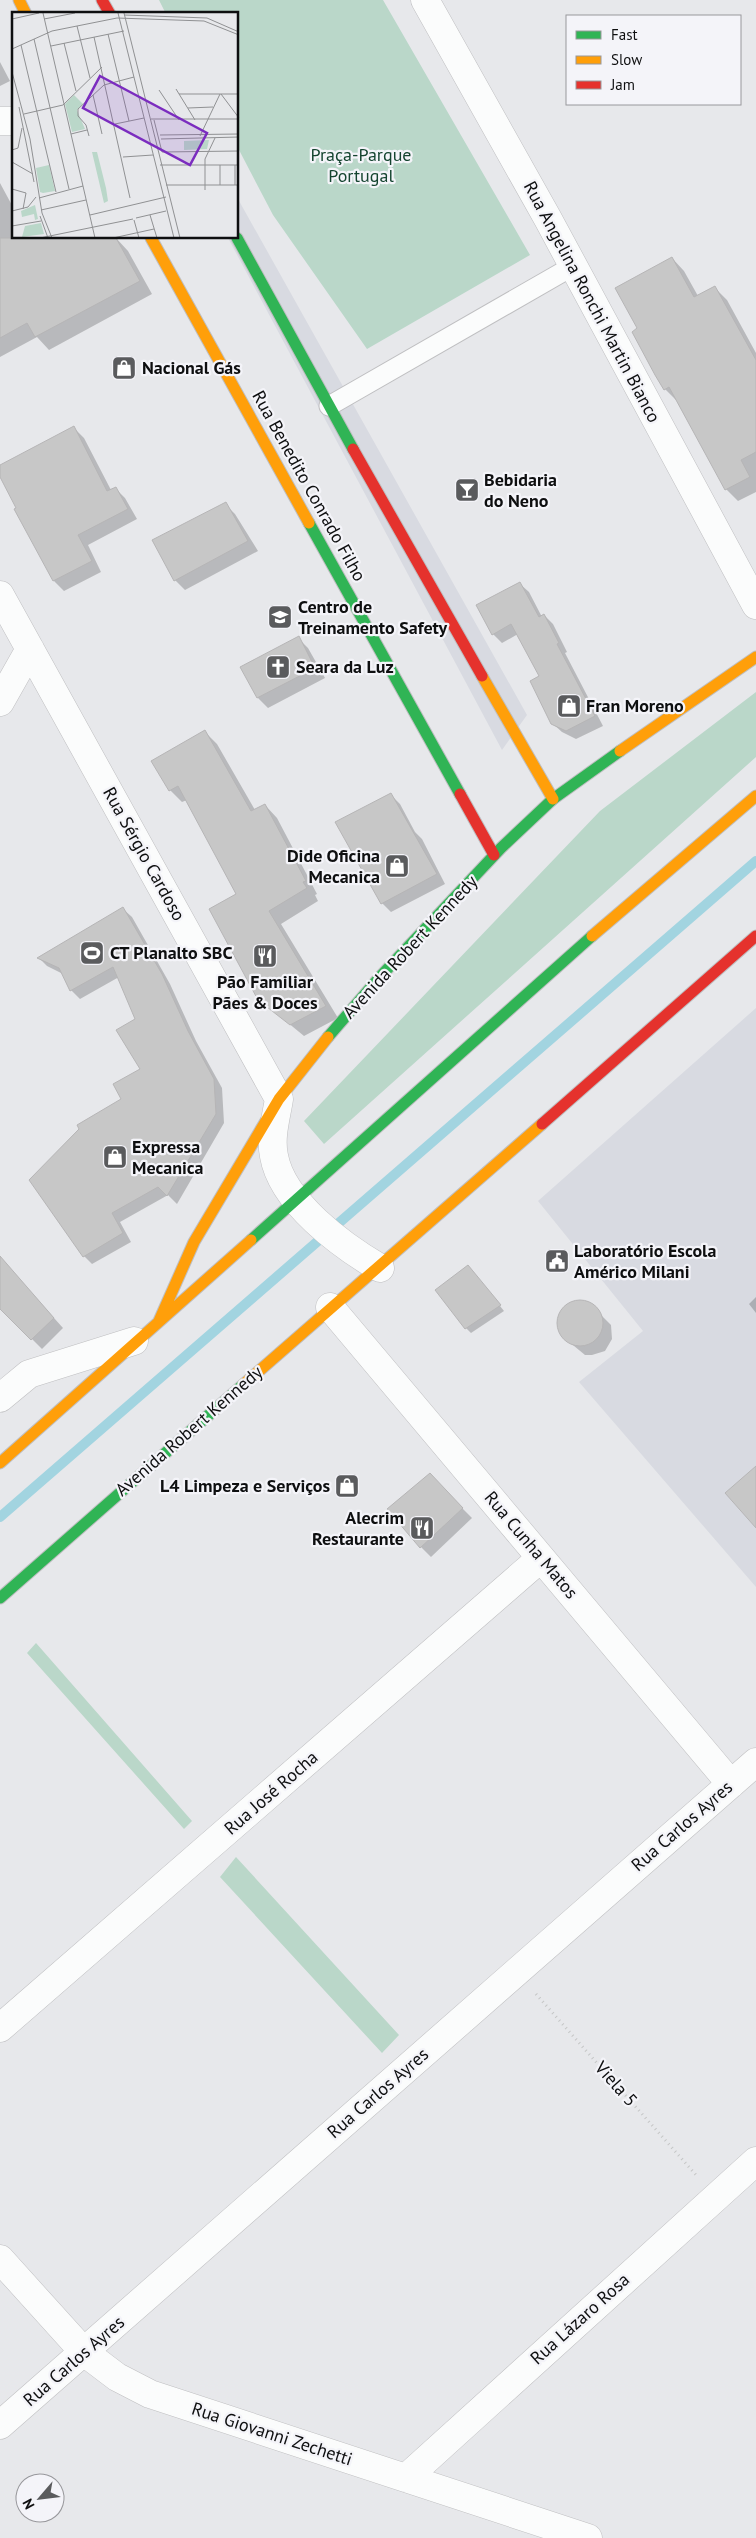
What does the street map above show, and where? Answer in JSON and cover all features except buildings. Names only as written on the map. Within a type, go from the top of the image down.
[{"type":"street","points":[[19,0],[25,12]]},
{"type":"street","points":[[102,0],[109,12]]},
{"type":"street","name":"Rua Angelina Ronchi Martin Bianco","points":[[425,0],[573,266],[756,605]]},
{"type":"street","name":"Rua Benedito Conrado Filho","points":[[152,239],[494,855]]},
{"type":"street","points":[[238,239],[329,406],[553,799]]},
{"type":"street","name":"Rua Sérgio Cardoso","points":[[0,595],[279,1099]]},
{"type":"street","points":[[0,702],[30,649]]},
{"type":"street","name":"Avenida Robert Kennedy","points":[[159,1321],[194,1242],[279,1099],[325,1040],[366,992],[494,855],[553,799],[644,733],[756,657]]},
{"type":"street","name":"Avenida Robert Kennedy","points":[[0,1463],[56,1415],[134,1341],[304,1207],[648,886],[756,796]]},
{"type":"street","name":"Avenida Robert Kennedy","points":[[0,1598],[330,1307],[370,1262],[756,936]]},
{"type":"street","points":[[279,1099],[272,1136],[274,1157],[282,1179],[304,1207],[335,1238],[370,1262]]},
{"type":"street","name":"Rua Cunha Matos","points":[[330,1307],[731,1784]]},
{"type":"street","name":"Avenida Robert Kennedy","points":[[0,1398],[29,1374],[134,1341]]},
{"type":"street","name":"Rua José Rocha","points":[[0,2028],[541,1558]]},
{"type":"street","name":"Rua Carlos Ayres","points":[[0,2425],[756,1762]]},
{"type":"street","name":"Rua Lázaro Rosa","points":[[406,2478],[716,2196],[756,2162]]},
{"type":"street","name":"Rua Giovanni Zechetti","points":[[0,2259],[84,2352],[117,2377],[150,2394],[588,2538]]},
{"type":"lane","points":[[329,406],[573,266]]},
{"type":"path","name":"Viela 5","points":[[516,1972],[716,2196]]},
{"type":"shaded area","points":[[239,201],[527,715],[502,750],[229,239],[239,239]]},
{"type":"shaded area","points":[[756,1008],[756,1587],[579,1382],[643,1331],[538,1201]]},
{"type":"green space","name":"Praça-Parque Portugal","points":[[159,0],[383,0],[530,255],[367,349],[273,215],[239,150],[239,12],[165,12]]},
{"type":"green space","points":[[756,692],[756,757],[324,1144],[304,1121],[600,811]]},
{"type":"green space","points":[[36,1643],[192,1821],[184,1829],[27,1653]]},
{"type":"green space","points":[[236,1857],[399,2035],[382,2053],[220,1877]]},
{"type":"waterway","points":[[0,1517],[756,861]]},
{"type":"traffic: fast","points":[[238,239],[353,449]]},
{"type":"traffic: fast","points":[[309,523],[460,794]]},
{"type":"traffic: fast","points":[[328,1037],[378,979],[501,848],[553,799],[620,751]]},
{"type":"traffic: fast","points":[[251,1240],[592,936]]},
{"type":"traffic: fast","points":[[0,1598],[243,1385]]},
{"type":"traffic: slow","points":[[19,0],[25,12]]},
{"type":"traffic: slow","points":[[152,239],[309,523]]},
{"type":"traffic: slow","points":[[620,751],[756,657]]},
{"type":"traffic: slow","points":[[482,676],[553,799]]},
{"type":"traffic: slow","points":[[592,936],[756,796]]},
{"type":"traffic: slow","points":[[159,1321],[194,1242],[279,1099],[328,1037]]},
{"type":"traffic: slow","points":[[243,1385],[542,1124]]},
{"type":"traffic: slow","points":[[0,1463],[251,1240]]},
{"type":"traffic: jam","points":[[102,0],[109,12]]},
{"type":"traffic: jam","points":[[353,449],[482,676]]},
{"type":"traffic: jam","points":[[460,794],[494,855]]},
{"type":"traffic: jam","points":[[542,1124],[756,936]]},
{"type":"place","name":"Nacional Gás","points":[[124,368]]},
{"type":"place","name":"Bebidaria do Neno","points":[[467,490]]},
{"type":"place","name":"Centro de Treinamento Safety","points":[[280,617]]},
{"type":"place","name":"Seara da Luz","points":[[278,667]]},
{"type":"place","name":"Fran Moreno","points":[[569,706]]},
{"type":"place","name":"Dide Oficina Mecanica","points":[[397,866]]},
{"type":"place","name":"CT Planalto SBC","points":[[92,953]]},
{"type":"place","name":"Pão Familiar Pães & Doces","points":[[265,956]]},
{"type":"place","name":"Expressa Mecanica","points":[[115,1157]]},
{"type":"place","name":"Laboratório Escola Américo Milani","points":[[557,1261]]},
{"type":"place","name":"L4 Limpeza e Serviços","points":[[347,1486]]},
{"type":"place","name":"Alecrim Restaurante","points":[[422,1528]]}]
